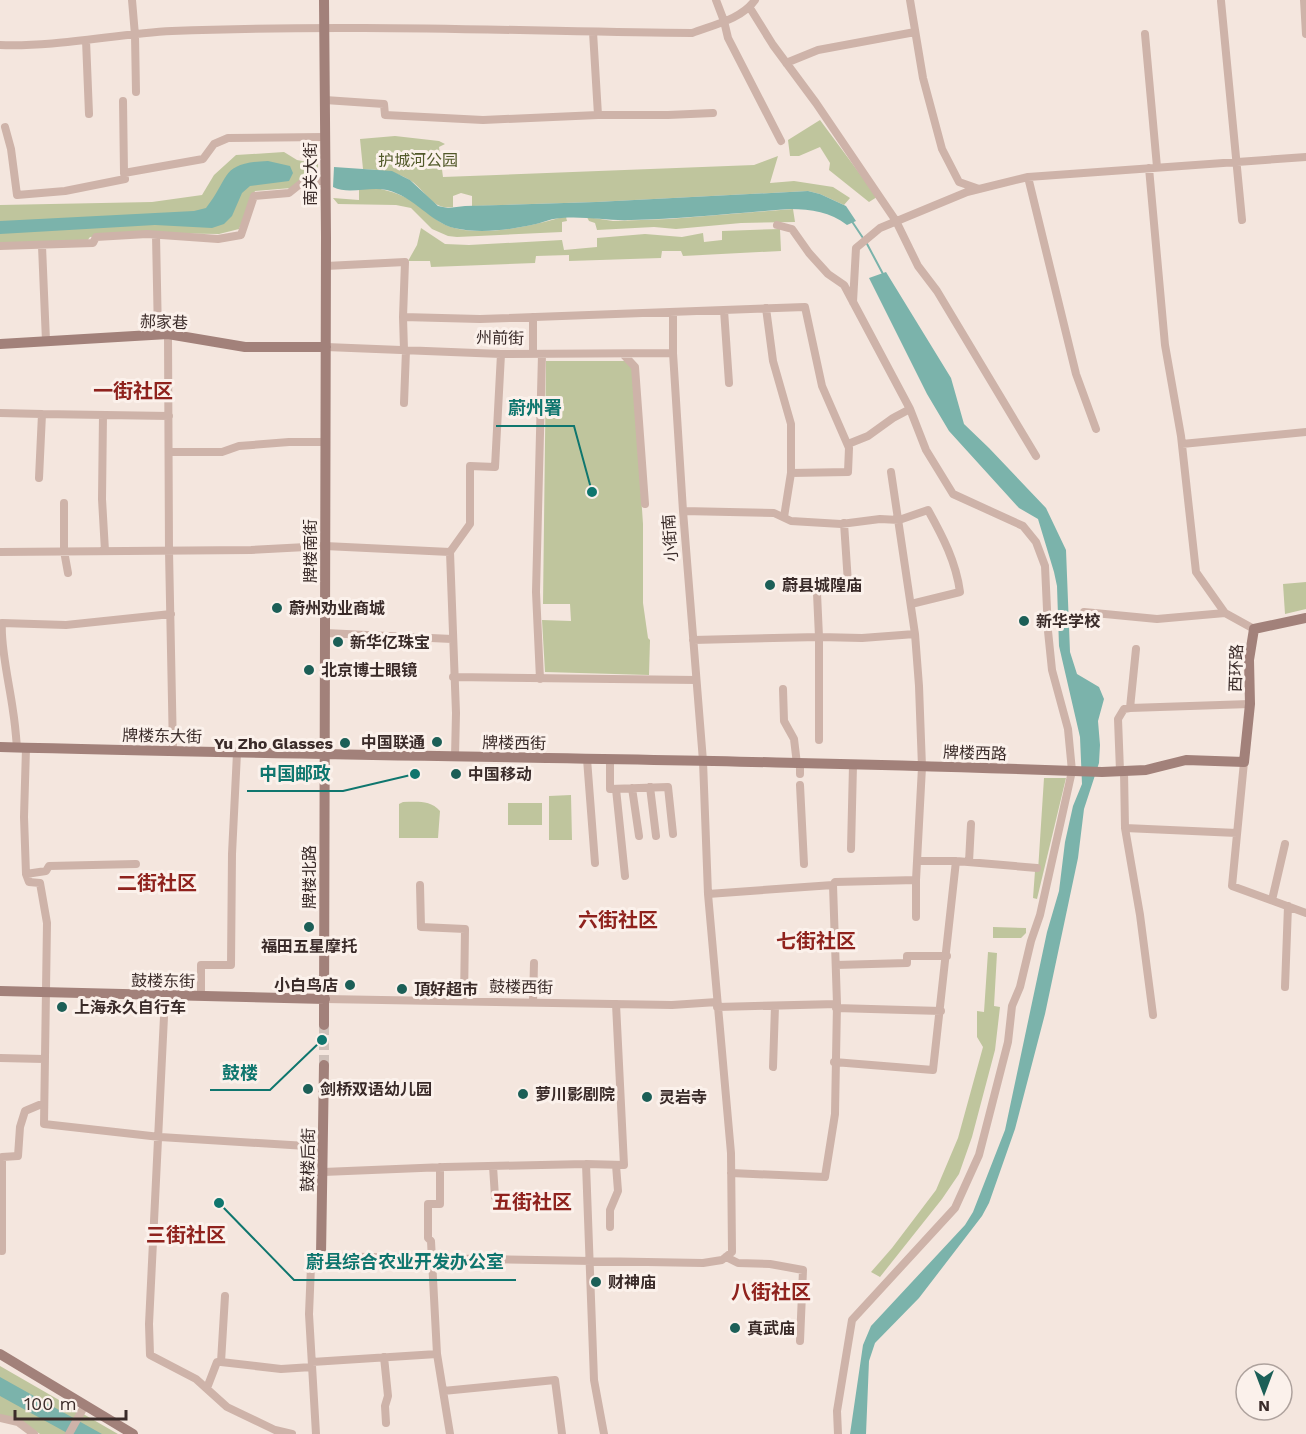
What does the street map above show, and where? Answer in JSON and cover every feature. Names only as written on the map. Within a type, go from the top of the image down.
[{"type":"main road","name":"南关大街","points":[[324,0],[326,347]]},
{"type":"main road","name":"郝家巷","points":[[0,344],[163,334],[245,347],[326,347]]},
{"type":"main road","name":"牌楼南街","points":[[324,755],[326,347]]},
{"type":"main road","name":"西环路","points":[[1244,762],[1250,704],[1249,660],[1254,629],[1306,618]]},
{"type":"main road","name":"牌楼东大街","points":[[0,747],[324,755]]},
{"type":"main road","name":"牌楼西街","points":[[324,755],[703,761]]},
{"type":"main road","name":"牌楼北路","points":[[324,755],[325,999]]},
{"type":"main road","name":"牌楼西路","points":[[703,761],[799,767],[853,765],[1102,772],[1146,770],[1186,760],[1244,762]]},
{"type":"main road","name":"鼓楼东街","points":[[0,991],[325,999]]},
{"type":"main road","points":[[324,1025],[325,999]]},
{"type":"main road","name":"鼓楼后街","points":[[321,1255],[324,1065]]},
{"type":"main road","points":[[0,1354],[82,1410],[133,1434]]},
{"type":"street","points":[[132,0],[136,92]]},
{"type":"street","points":[[716,0],[728,38],[781,141]]},
{"type":"street","points":[[0,45],[30,46],[171,31],[324,29],[692,33],[750,8],[755,0]]},
{"type":"street","points":[[910,0],[923,78],[942,149],[959,182],[980,189]]},
{"type":"street","points":[[1304,0],[1306,34]]},
{"type":"street","points":[[1221,2],[1242,220]]},
{"type":"street","points":[[750,8],[896,221],[918,266],[936,291],[1036,456]]},
{"type":"street","points":[[593,32],[598,115]]},
{"type":"street","points":[[786,63],[818,50],[915,32]]},
{"type":"street","points":[[1145,34],[1165,345],[1182,444],[1196,572],[1225,614],[1254,629]]},
{"type":"street","points":[[86,40],[89,114]]},
{"type":"street","points":[[325,100],[384,104],[385,115],[472,119],[713,113]]},
{"type":"street","points":[[5,128],[11,149],[16,195],[65,191],[125,179],[123,101]]},
{"type":"street","points":[[124,173],[203,159],[214,144],[228,138],[325,137]]},
{"type":"street","points":[[853,302],[856,248],[880,228],[967,192],[1028,177],[1306,157]]},
{"type":"street","points":[[1028,177],[1076,374],[1096,429]]},
{"type":"street","points":[[0,246],[93,243],[96,237],[156,235],[218,238],[241,235],[254,196],[289,193],[304,182],[325,181]]},
{"type":"street","points":[[777,225],[792,229],[828,274],[844,285],[910,409],[926,450],[953,494],[1023,526],[1036,542],[1045,566],[1052,670],[1068,729],[1074,771],[1040,915],[1020,987],[1012,1006],[1008,1042],[979,1155],[955,1208],[852,1320],[837,1411],[838,1434]]},
{"type":"street","points":[[156,235],[169,416],[173,751]]},
{"type":"street","points":[[42,246],[46,341]]},
{"type":"street","points":[[326,266],[405,262],[404,403]]},
{"type":"street","points":[[403,317],[480,319],[805,307],[822,386],[848,444],[848,472],[791,473]]},
{"type":"street","points":[[766,308],[773,361],[791,424],[791,473],[784,517]]},
{"type":"street","points":[[724,310],[729,383]]},
{"type":"street","name":"小街南","points":[[673,312],[673,353],[683,512],[703,761],[708,894],[731,1173],[732,1252],[726,1257]]},
{"type":"street","points":[[533,317],[537,354],[536,592],[540,679]]},
{"type":"street","name":"州前街","points":[[326,347],[501,354],[673,353]]},
{"type":"street","points":[[455,758],[456,713],[450,552],[470,524],[470,466],[495,466],[501,354]]},
{"type":"street","points":[[623,354],[635,366],[645,504]]},
{"type":"street","points":[[848,444],[868,436],[910,409]]},
{"type":"street","points":[[0,413],[169,416]]},
{"type":"street","points":[[39,478],[42,414]]},
{"type":"street","points":[[103,415],[102,499],[105,551]]},
{"type":"street","points":[[1182,444],[1306,432]]},
{"type":"street","points":[[169,452],[222,452],[239,446],[326,442]]},
{"type":"street","points":[[891,472],[915,634],[922,767],[916,918]]},
{"type":"street","points":[[64,503],[64,551],[68,573]]},
{"type":"street","points":[[683,512],[774,513],[790,521],[844,523],[899,519],[928,510],[945,539],[954,562],[960,592],[911,604]]},
{"type":"street","points":[[844,523],[848,583]]},
{"type":"street","points":[[0,552],[251,550],[325,546],[450,552]]},
{"type":"street","points":[[817,593],[819,740]]},
{"type":"street","points":[[1084,612],[1157,619],[1225,614]]},
{"type":"street","points":[[171,614],[66,625],[1,622],[7,682],[21,748],[26,874],[29,882],[40,883],[47,923],[44,1124],[160,1137],[323,1147]]},
{"type":"street","points":[[325,633],[452,639]]},
{"type":"street","points":[[693,640],[861,638],[915,634]]},
{"type":"street","points":[[1130,708],[1136,649]]},
{"type":"street","points":[[453,677],[696,680]]},
{"type":"street","points":[[783,689],[784,721],[794,739],[799,767]]},
{"type":"street","points":[[1153,1015],[1140,915],[1125,828],[1118,719],[1124,709],[1130,708],[1250,704]]},
{"type":"street","points":[[201,996],[201,965],[231,965],[232,854],[237,753]]},
{"type":"street","points":[[587,759],[595,863]]},
{"type":"street","points":[[610,760],[610,789],[668,787],[673,834]]},
{"type":"street","points":[[1244,762],[1232,886],[1306,913]]},
{"type":"street","points":[[851,849],[853,765]]},
{"type":"street","points":[[800,785],[804,864]]},
{"type":"street","points":[[650,787],[656,836]]},
{"type":"street","points":[[633,788],[639,836]]},
{"type":"street","points":[[615,789],[625,876]]},
{"type":"street","points":[[969,862],[971,824]]},
{"type":"street","points":[[1125,828],[1237,833]]},
{"type":"street","points":[[1272,900],[1285,844]]},
{"type":"street","points":[[917,861],[956,861],[1037,868]]},
{"type":"street","points":[[834,1062],[933,1070],[956,861]]},
{"type":"street","points":[[26,874],[46,871],[49,866],[136,864]]},
{"type":"street","points":[[708,894],[833,885],[835,882],[916,880]]},
{"type":"street","points":[[420,885],[421,927],[465,929],[464,1001]]},
{"type":"street","points":[[731,1173],[825,1177],[835,1114],[836,965],[833,885]]},
{"type":"street","points":[[1286,987],[1288,906]]},
{"type":"street","points":[[836,965],[907,963],[907,956],[946,956]]},
{"type":"street","points":[[533,1002],[534,963]]},
{"type":"street","points":[[165,996],[160,1137],[149,1324],[150,1355],[196,1379],[227,1407],[275,1430],[292,1434]]},
{"type":"street","name":"鼓楼西街","points":[[325,999],[836,1006],[941,1011]]},
{"type":"street","points":[[322,1172],[440,1167],[624,1165],[616,1004]]},
{"type":"street","points":[[773,1067],[775,1006]]},
{"type":"street","points":[[0,1058],[44,1059]]},
{"type":"street","points":[[3,1251],[3,1157],[18,1156],[20,1127],[25,1111],[44,1102]]},
{"type":"street","points":[[586,1164],[594,1380],[604,1434]]},
{"type":"street","points":[[610,1227],[610,1210],[618,1191],[616,1165]]},
{"type":"street","points":[[493,1166],[495,1197]]},
{"type":"street","points":[[440,1167],[441,1204],[428,1204],[428,1238],[431,1241],[437,1354],[450,1434]]},
{"type":"street","points":[[316,1434],[309,1314],[311,1266],[314,1256],[703,1263],[723,1260],[726,1257],[738,1263],[770,1264],[803,1270],[800,1341]]},
{"type":"street","points":[[221,1362],[225,1296]]},
{"type":"street","points":[[207,1388],[217,1362],[281,1369],[384,1357],[437,1354]]},
{"type":"street","points":[[384,1357],[388,1396],[385,1406],[386,1423]]},
{"type":"street","points":[[443,1391],[555,1380],[562,1434]]},
{"type":"street","points":[[69,1434],[82,1410]]},
{"type":"street","points":[[0,1418],[18,1422],[34,1434]]},
{"type":"green space","points":[[820,120],[877,197],[869,202],[829,170],[830,163],[820,147],[799,156],[790,156],[788,140]]},
{"type":"green space","name":"护城河公园","points":[[395,136],[439,141],[445,144],[439,147],[443,177],[754,165],[778,156],[770,183],[794,181],[833,187],[850,198],[844,205],[808,191],[472,206],[472,196],[461,193],[453,196],[453,207],[445,207],[439,206],[403,176],[386,171],[363,169],[360,139]]},
{"type":"green space","points":[[284,152],[297,160],[318,164],[318,179],[291,188],[255,191],[239,229],[219,234],[154,233],[90,237],[87,241],[0,244],[0,205],[152,202],[202,195],[214,175],[236,155]]},
{"type":"green space","name":"护城河公园","points":[[376,188],[404,196],[440,222],[466,230],[515,228],[566,217],[567,221],[562,222],[562,232],[457,237],[432,229],[411,208],[396,205],[338,204],[333,198],[359,200],[359,189]]},
{"type":"green space","points":[[793,209],[795,222],[741,223],[676,229],[654,227],[597,230],[595,223],[589,221],[587,217],[613,221],[669,219]]},
{"type":"green space","points":[[421,228],[445,244],[469,245],[562,240],[564,250],[597,247],[597,238],[645,234],[682,237],[703,233],[704,242],[722,240],[722,231],[780,229],[781,251],[683,256],[681,251],[662,251],[661,258],[569,261],[569,255],[536,256],[535,263],[431,267],[430,261],[408,261],[417,245]]},
{"type":"green space","points":[[546,361],[632,361],[643,524],[643,603],[650,640],[649,675],[545,672],[542,620],[571,621],[570,604],[543,604]]},
{"type":"green space","points":[[1306,582],[1306,609],[1285,614],[1283,584]]},
{"type":"green space","points":[[1044,778],[1066,778],[1037,899],[1033,898],[1035,871],[1038,871]]},
{"type":"green space","points":[[571,795],[572,840],[549,840],[549,796]]},
{"type":"green space","points":[[403,802],[428,803],[440,811],[438,838],[399,838],[399,804]]},
{"type":"green space","points":[[508,803],[542,803],[542,825],[508,825]]},
{"type":"green space","points":[[993,927],[1026,928],[1026,933],[1021,938],[993,938]]},
{"type":"green space","points":[[988,952],[997,953],[994,1006],[1000,1007],[995,1050],[972,1137],[959,1174],[880,1277],[871,1272],[936,1190],[958,1138],[983,1047],[977,1037],[977,1011],[984,1012]]},
{"type":"green space","points":[[0,1366],[118,1434],[40,1434],[24,1423],[0,1415]]},
{"type":"water","points":[[268,161],[290,166],[293,173],[289,181],[250,186],[242,193],[232,216],[224,224],[212,228],[155,225],[0,234],[0,221],[194,211],[206,208],[233,169],[252,162]]},
{"type":"water","points":[[334,167],[392,171],[410,180],[438,206],[448,208],[808,191],[846,206],[856,221],[847,225],[820,212],[790,209],[651,219],[559,218],[505,229],[464,230],[437,221],[397,193],[387,190],[346,190],[333,187]]},
{"type":"water","points":[[886,272],[951,378],[964,424],[1046,508],[1066,550],[1070,652],[1077,674],[1099,687],[1104,699],[1098,721],[1099,763],[1084,809],[1078,858],[1045,1014],[1015,1129],[989,1203],[982,1216],[919,1298],[875,1343],[869,1361],[866,1434],[850,1434],[863,1345],[871,1326],[965,1225],[973,1212],[1005,1130],[1047,932],[1059,891],[1065,842],[1073,806],[1082,784],[1080,737],[1059,646],[1057,586],[1038,519],[1019,508],[949,431],[927,394],[869,278]]},
{"type":"water","points":[[0,1377],[102,1434],[69,1434],[0,1396]]},
{"type":"waterway","points":[[851,220],[863,238]]},
{"type":"waterway","points":[[866,242],[883,274]]},
{"type":"tunnel","points":[[324,1025],[324,1065]]},
{"type":"place","name":"蔚州署","points":[[592,492]]},
{"type":"place","name":"蔚县城隍庙","points":[[770,585]]},
{"type":"place","name":"蔚州劝业商城","points":[[277,608]]},
{"type":"place","name":"新华学校","points":[[1024,621]]},
{"type":"place","name":"新华亿珠宝","points":[[338,642]]},
{"type":"place","name":"北京博士眼镜","points":[[309,670]]},
{"type":"place","name":"中国联通","points":[[437,742]]},
{"type":"place","name":"Yu Zho Glasses","points":[[345,743]]},
{"type":"place","name":"中国邮政","points":[[415,774]]},
{"type":"place","name":"中国移动","points":[[456,774]]},
{"type":"place","name":"福田五星摩托","points":[[309,927]]},
{"type":"place","name":"小白鸟店","points":[[350,985]]},
{"type":"place","name":"頂好超市","points":[[402,989]]},
{"type":"place","name":"上海永久自行车","points":[[62,1007]]},
{"type":"place","name":"鼓楼","points":[[322,1040]]},
{"type":"place","name":"剑桥双语幼儿园","points":[[308,1089]]},
{"type":"place","name":"萝川影剧院","points":[[523,1094]]},
{"type":"place","name":"灵岩寺","points":[[647,1097]]},
{"type":"place","name":"蔚县综合农业开发办公室","points":[[219,1203]]},
{"type":"place","name":"财神庙","points":[[596,1282]]},
{"type":"place","name":"真武庙","points":[[735,1328]]},
{"type":"district","name":"一街社区","points":[[133,391]]},
{"type":"district","name":"二街社区","points":[[157,883]]},
{"type":"district","name":"六街社区","points":[[618,920]]},
{"type":"district","name":"七街社区","points":[[816,941]]},
{"type":"district","name":"五街社区","points":[[532,1202]]},
{"type":"district","name":"三街社区","points":[[186,1235]]},
{"type":"district","name":"八街社区","points":[[771,1292]]}]
